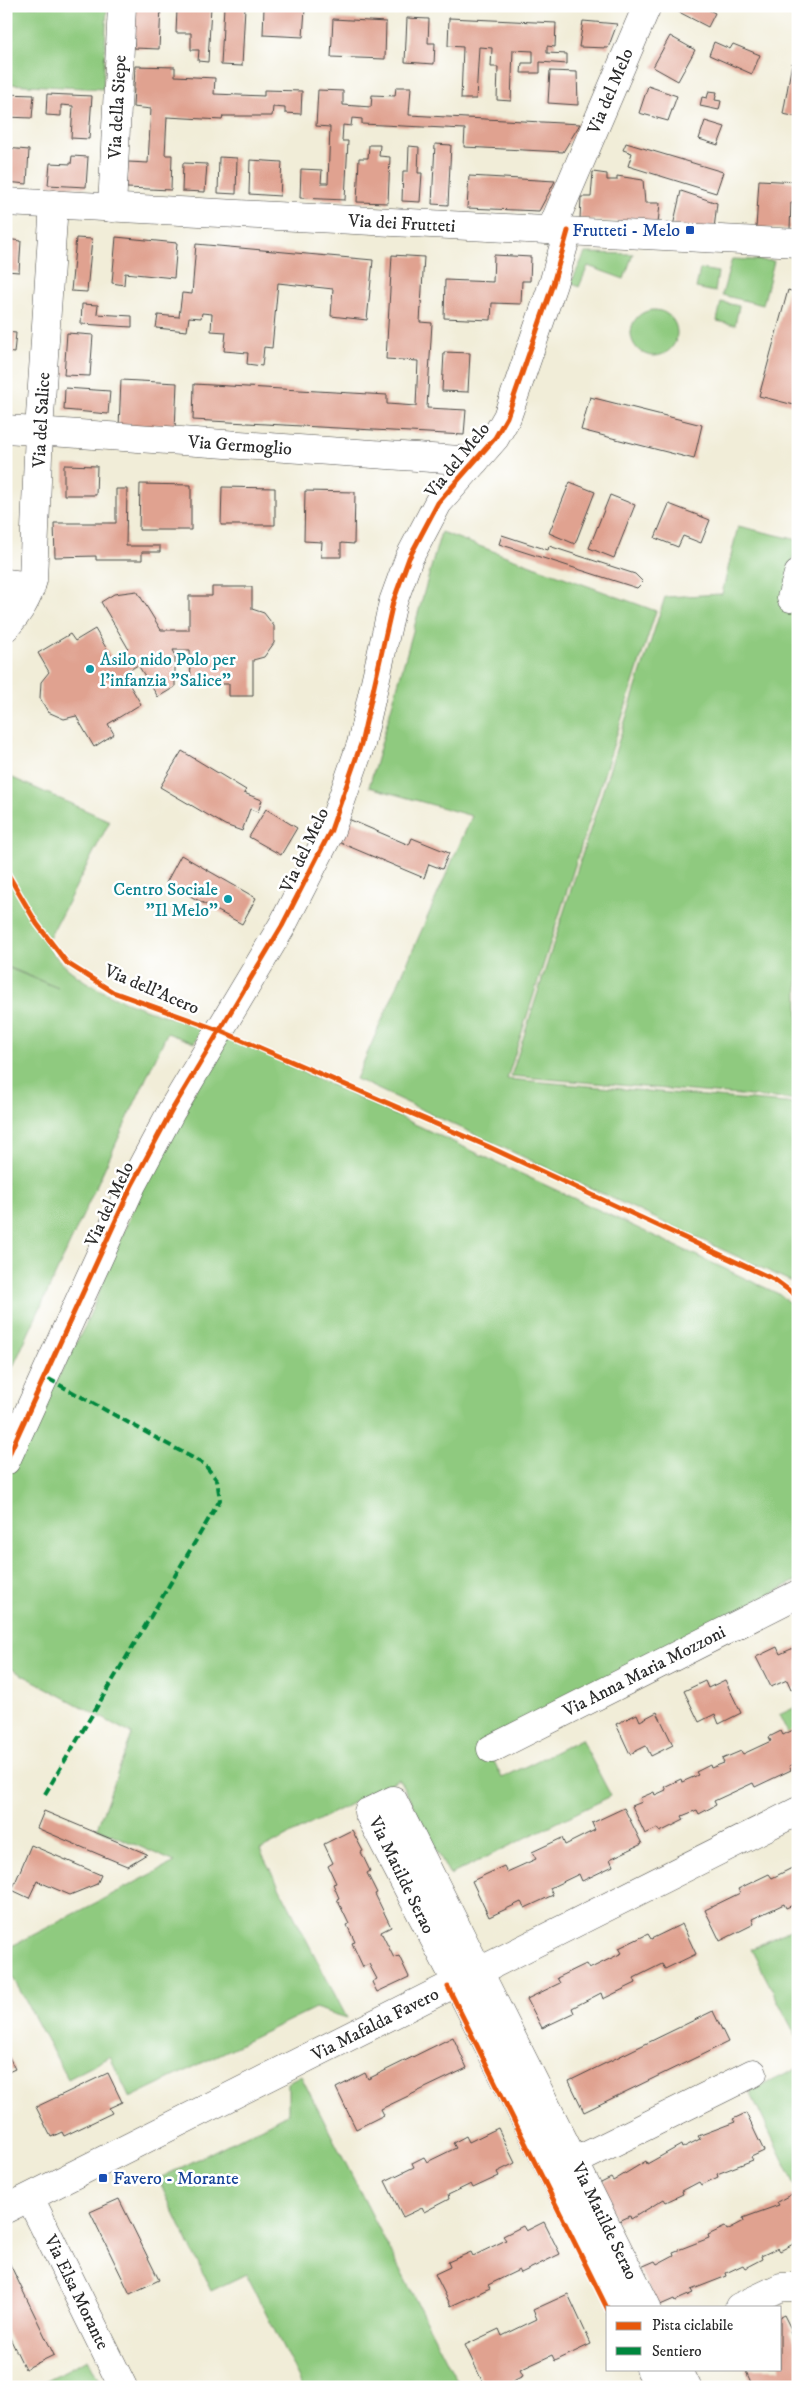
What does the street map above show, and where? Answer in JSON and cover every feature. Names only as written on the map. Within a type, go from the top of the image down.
[{"type":"street","name":"Via della Siepe","points":[[112,208],[122,6]]},
{"type":"street","name":"Via del Melo","points":[[6,1461],[137,1176],[172,1110],[241,998],[315,865],[338,812],[361,744],[392,602],[409,558],[438,503],[495,438],[507,417],[553,284],[559,231],[647,6]]},
{"type":"street","name":"Via dei Frutteti","points":[[6,202],[798,243]]},
{"type":"street","name":"Via del Salice","points":[[6,627],[21,609],[19,585],[40,431],[54,204]]},
{"type":"street","name":"Via Germoglio","points":[[6,429],[475,461]]},
{"type":"street","name":"Via Anna Maria Mozzoni","points":[[491,1749],[798,1594]]},
{"type":"street","name":"Via Matilde Serao","points":[[468,1977],[368,1812],[393,1800],[468,1977],[564,2167],[646,2306]]},
{"type":"street","name":"Via Mafalda Favero","points":[[18,2203],[798,1811]]},
{"type":"street","points":[[564,2167],[753,2073]]},
{"type":"street","name":"Via Matilde Serao","points":[[564,2167],[619,2306]]},
{"type":"street","name":"Via Elsa Morante","points":[[18,2203],[123,2387]]},
{"type":"street","points":[[741,2306],[772,2290],[789,2286],[798,2287]]},
{"type":"street","points":[[650,2370],[659,2387]]},
{"type":"street","points":[[678,2370],[687,2387]]},
{"type":"green space","points":[[6,6],[107,6],[103,89],[6,84]]},
{"type":"green space","points":[[585,253],[633,254],[624,279],[588,266],[579,287],[571,283]]},
{"type":"green space","points":[[732,259],[774,261],[763,305],[722,295]]},
{"type":"green space","points":[[700,269],[718,272],[715,292],[696,288]]},
{"type":"green space","points":[[721,302],[739,306],[735,325],[717,321]]},
{"type":"green space","points":[[659,310],[671,316],[676,324],[676,342],[671,350],[663,355],[649,356],[637,350],[632,342],[631,328],[637,316],[645,311]]},
{"type":"green space","points":[[738,526],[798,540],[783,601],[798,604],[798,1100],[511,1076],[665,597],[722,594]]},
{"type":"green space","points":[[441,532],[656,611],[507,1079],[798,1104],[798,1287],[792,1282],[356,1079],[472,816],[369,787]]},
{"type":"green space","points":[[6,775],[110,821],[46,944],[60,961],[77,976],[96,988],[116,998],[202,1028],[194,1043],[167,1033],[6,1382],[6,967],[58,988],[6,966]]},
{"type":"green space","points":[[226,1036],[781,1295],[798,1311],[798,1580],[484,1740],[502,1778],[581,1739],[611,1796],[450,1875],[399,1779],[260,1850],[347,2018],[315,2008],[130,2098],[110,2057],[68,2079],[12,1976],[6,1974],[6,1949],[175,1862],[97,1828],[132,1734],[6,1666],[6,1478],[86,1324],[144,1182]]},
{"type":"green space","points":[[798,1706],[798,1753],[779,1715]]},
{"type":"green space","points":[[798,1926],[798,2040],[751,1949]]},
{"type":"green space","points":[[798,2068],[798,2191],[750,2092]]},
{"type":"green space","points":[[301,2076],[460,2387],[303,2387],[246,2274],[211,2291],[158,2179],[288,2114],[288,2083]]},
{"type":"green space","points":[[88,2359],[102,2387],[33,2387]]},
{"type":"building","points":[[135,6],[161,6],[159,49],[134,48]]},
{"type":"building","points":[[198,6],[211,6],[208,62],[198,61],[199,50],[191,50],[191,33],[176,33],[177,9],[198,10]]},
{"type":"building","points":[[224,6],[245,7],[242,66],[221,65]]},
{"type":"building","points":[[680,6],[711,6],[709,10],[715,13],[708,27],[677,11]]},
{"type":"building","points":[[264,7],[305,9],[303,37],[263,35]]},
{"type":"building","points":[[407,18],[429,19],[428,43],[435,43],[434,64],[405,62]]},
{"type":"building","points":[[449,18],[556,23],[555,47],[547,46],[547,53],[567,54],[567,64],[540,62],[540,73],[521,73],[522,63],[533,63],[533,51],[513,50],[511,101],[497,100],[498,67],[491,67],[492,48],[479,47],[476,99],[461,99],[463,47],[448,46]]},
{"type":"building","points":[[333,19],[386,22],[385,59],[331,57]]},
{"type":"building","points":[[583,21],[617,24],[608,48],[579,47]]},
{"type":"building","points":[[670,36],[695,50],[678,81],[653,67]]},
{"type":"building","points":[[714,42],[730,49],[733,44],[760,55],[752,74],[709,55]]},
{"type":"building","points":[[792,63],[798,64],[798,117],[783,114]]},
{"type":"building","points":[[135,66],[175,67],[175,76],[215,78],[214,94],[264,96],[264,90],[302,91],[301,114],[285,113],[285,108],[273,107],[272,116],[223,116],[222,120],[167,117],[165,155],[172,155],[171,190],[127,188],[128,162],[148,163],[151,109],[133,107]]},
{"type":"building","points":[[550,71],[577,72],[578,105],[548,103]]},
{"type":"building","points":[[648,86],[677,96],[668,121],[639,113]]},
{"type":"building","points":[[396,87],[411,87],[409,115],[580,124],[563,152],[464,147],[465,129],[362,124],[362,119],[352,118],[351,126],[343,125],[342,141],[348,141],[345,200],[300,198],[301,169],[322,170],[321,183],[328,183],[330,127],[316,126],[318,90],[343,91],[343,105],[371,107],[372,95],[395,96]]},
{"type":"building","points":[[709,91],[717,92],[715,100],[721,101],[719,110],[700,106],[702,97],[707,98]]},
{"type":"building","points":[[6,94],[34,95],[32,118],[6,117]]},
{"type":"building","points":[[47,94],[92,96],[89,139],[71,138],[73,106],[61,105],[61,116],[46,115]]},
{"type":"building","points":[[705,121],[725,127],[718,145],[699,139]]},
{"type":"building","points":[[626,143],[723,172],[716,193],[628,166],[632,153],[623,150]]},
{"type":"building","points":[[435,144],[451,145],[448,205],[432,204]]},
{"type":"building","points":[[369,145],[380,145],[379,156],[390,157],[388,203],[357,202],[359,158],[368,158]]},
{"type":"building","points":[[409,146],[419,147],[418,173],[422,173],[420,202],[402,201],[403,171],[408,171]]},
{"type":"building","points":[[6,148],[29,150],[27,184],[6,182]]},
{"type":"building","points":[[72,156],[88,157],[86,187],[48,185],[50,163],[71,164]]},
{"type":"building","points":[[219,157],[237,158],[236,194],[218,193]]},
{"type":"building","points":[[250,160],[282,162],[280,196],[249,194]]},
{"type":"building","points":[[183,163],[207,164],[205,192],[182,191]]},
{"type":"building","points":[[593,172],[607,174],[607,180],[617,180],[617,176],[643,180],[645,203],[660,203],[658,224],[580,219],[581,197],[591,197]]},
{"type":"building","points":[[469,176],[555,181],[539,211],[467,208]]},
{"type":"building","points":[[759,180],[798,182],[798,203],[791,203],[790,229],[756,228]]},
{"type":"building","points":[[681,191],[717,203],[714,229],[673,226]]},
{"type":"building","points":[[116,237],[177,243],[174,278],[125,273],[124,285],[112,283]]},
{"type":"building","points":[[76,238],[92,239],[87,292],[71,291]]},
{"type":"building","points":[[6,239],[21,241],[19,272],[6,271]]},
{"type":"building","points":[[196,244],[373,260],[367,320],[331,316],[333,289],[278,283],[272,348],[264,347],[262,366],[247,364],[248,353],[224,351],[226,332],[211,331],[212,314],[202,313],[201,318],[189,317],[187,331],[156,328],[158,315],[179,317],[182,293],[192,294]]},
{"type":"building","points":[[392,255],[424,257],[420,322],[432,323],[427,408],[466,410],[464,435],[193,420],[194,384],[387,395],[387,404],[416,406],[418,361],[386,359]]},
{"type":"building","points":[[494,255],[531,257],[530,281],[522,281],[521,304],[492,303],[491,320],[444,318],[445,280],[493,282]]},
{"type":"building","points":[[788,290],[798,293],[798,406],[759,396]]},
{"type":"building","points":[[82,304],[98,305],[97,314],[132,316],[132,327],[81,324]]},
{"type":"building","points":[[6,332],[16,333],[14,353],[6,352]]},
{"type":"building","points":[[67,333],[93,335],[90,376],[64,375]]},
{"type":"building","points":[[444,352],[470,353],[468,392],[442,391]]},
{"type":"building","points":[[121,380],[177,383],[175,430],[119,427]]},
{"type":"building","points":[[65,388],[110,391],[108,414],[64,410]]},
{"type":"building","points":[[590,397],[702,425],[694,459],[581,430]]},
{"type":"building","points":[[6,453],[8,453],[9,483],[6,483]]},
{"type":"building","points":[[64,465],[97,466],[96,495],[64,495]]},
{"type":"building","points":[[570,482],[595,492],[575,544],[549,533]]},
{"type":"building","points":[[140,484],[191,485],[191,530],[139,530]]},
{"type":"building","points":[[222,487],[275,488],[275,525],[221,525]]},
{"type":"building","points":[[116,489],[127,489],[126,546],[160,546],[160,552],[142,552],[142,560],[96,560],[96,556],[55,557],[54,523],[116,523]]},
{"type":"building","points":[[305,491],[355,492],[354,544],[341,543],[341,557],[321,557],[322,542],[304,541]]},
{"type":"building","points":[[610,495],[635,505],[614,558],[589,548]]},
{"type":"building","points":[[669,504],[710,520],[701,543],[683,536],[678,547],[655,538]]},
{"type":"building","points":[[502,535],[548,550],[549,546],[635,574],[643,582],[637,588],[499,544]]},
{"type":"building","name":"Asilo nido Polo per l'infanzia \"Salice\"","points":[[212,587],[252,587],[252,609],[264,613],[274,626],[274,643],[264,657],[253,660],[253,696],[229,696],[229,684],[191,684],[190,650],[173,650],[175,654],[175,687],[158,697],[138,665],[123,674],[141,704],[108,724],[114,734],[94,747],[76,716],[64,719],[48,712],[40,698],[41,682],[49,672],[38,653],[70,634],[75,641],[95,629],[112,658],[128,648],[101,602],[114,594],[137,591],[161,630],[189,630],[189,596],[212,596]]},
{"type":"building","points":[[182,751],[246,790],[244,793],[262,800],[258,812],[250,809],[242,831],[225,825],[160,787]]},
{"type":"building","points":[[266,809],[297,828],[281,855],[249,837]]},
{"type":"building","points":[[346,818],[409,845],[412,838],[449,853],[442,869],[429,864],[424,878],[336,841]]},
{"type":"building","points":[[181,855],[256,898],[242,924],[166,883]]},
{"type":"building","points":[[798,1646],[798,1686],[791,1689],[787,1680],[771,1687],[756,1657],[777,1647],[780,1654]]},
{"type":"building","points":[[725,1680],[741,1713],[719,1724],[715,1714],[699,1722],[684,1691],[705,1681],[708,1688]]},
{"type":"building","points":[[657,1712],[673,1745],[651,1756],[646,1746],[630,1754],[616,1724],[637,1714],[640,1721]]},
{"type":"building","points":[[793,1730],[798,1741],[798,1762],[789,1766],[791,1770],[755,1787],[753,1783],[714,1801],[716,1805],[699,1814],[697,1810],[682,1816],[684,1820],[660,1832],[658,1828],[645,1834],[632,1806],[642,1802],[640,1798],[654,1792],[655,1795],[666,1790],[664,1787],[681,1779],[682,1782],[698,1775],[696,1772],[710,1765],[711,1768],[724,1763],[722,1759],[741,1751],[743,1754],[771,1741],[769,1737],[781,1731],[783,1735]]},
{"type":"building","points":[[624,1808],[642,1844],[610,1859],[613,1866],[582,1881],[579,1874],[550,1888],[553,1895],[525,1908],[521,1902],[489,1917],[472,1881],[504,1866],[507,1872],[536,1859],[532,1852],[562,1838],[565,1845],[595,1830],[592,1823]]},
{"type":"building","points":[[44,1811],[147,1854],[127,1866],[98,1854],[37,1828]]},
{"type":"building","points":[[352,1830],[363,1851],[361,1852],[370,1871],[367,1873],[377,1893],[375,1894],[391,1927],[381,1932],[394,1958],[399,1956],[409,1977],[377,1992],[372,1982],[377,1979],[369,1964],[363,1967],[352,1943],[355,1942],[337,1899],[339,1898],[333,1884],[336,1883],[328,1866],[333,1863],[324,1844]]},
{"type":"building","points":[[31,1845],[101,1875],[97,1884],[70,1895],[37,1881],[29,1898],[12,1890]]},
{"type":"building","points":[[798,1865],[798,1903],[786,1908],[784,1904],[752,1919],[754,1924],[720,1941],[705,1910],[740,1893],[738,1889],[769,1874],[772,1878]]},
{"type":"building","points":[[682,1924],[696,1954],[665,1969],[662,1964],[634,1978],[636,1983],[603,1999],[601,1993],[572,2008],[574,2013],[542,2028],[527,1999],[560,1983],[557,1978],[586,1964],[589,1969],[622,1953],[619,1948],[648,1934],[651,1939]]},
{"type":"building","points":[[713,2011],[728,2042],[584,2112],[569,2081]]},
{"type":"building","points":[[453,2037],[467,2068],[381,2109],[384,2115],[356,2129],[336,2088],[365,2073],[368,2079]]},
{"type":"building","points":[[6,2051],[15,2069],[6,2073]]},
{"type":"building","points":[[108,2073],[122,2102],[109,2108],[112,2113],[64,2136],[62,2132],[51,2137],[36,2107]]},
{"type":"building","points":[[746,2113],[764,2151],[751,2157],[753,2160],[717,2174],[718,2177],[701,2185],[699,2182],[682,2191],[683,2194],[666,2202],[664,2199],[631,2219],[630,2216],[617,2222],[599,2184],[611,2178],[613,2181],[646,2161],[647,2164],[681,2145],[682,2148],[700,2139],[698,2136],[735,2122],[733,2119]]},
{"type":"building","points":[[498,2128],[515,2163],[497,2172],[499,2176],[473,2188],[471,2184],[448,2195],[449,2199],[424,2212],[422,2208],[403,2217],[385,2181],[414,2167],[412,2163],[424,2157],[427,2162],[456,2148],[453,2143],[466,2136],[469,2142]]},
{"type":"building","points":[[792,2194],[798,2205],[797,2242],[780,2251],[778,2248],[761,2256],[762,2259],[745,2268],[743,2265],[726,2273],[727,2276],[691,2290],[693,2293],[658,2306],[639,2268],[655,2261],[657,2264],[674,2255],[673,2252],[709,2238],[708,2235],[725,2227],[727,2230],[744,2221],[743,2218],[779,2205],[777,2202]]},
{"type":"building","points":[[119,2199],[159,2280],[130,2294],[90,2212]]},
{"type":"building","points":[[544,2222],[560,2254],[521,2273],[519,2270],[488,2285],[490,2288],[451,2306],[435,2274],[450,2267],[448,2262],[471,2252],[473,2256],[506,2240],[503,2236],[523,2226],[526,2231]]},
{"type":"building","points":[[6,2256],[54,2355],[25,2369],[6,2330]]},
{"type":"building","points":[[568,2294],[591,2344],[555,2361],[552,2355],[520,2370],[523,2376],[501,2387],[485,2387],[465,2345],[499,2329],[502,2336],[537,2319],[533,2310]]},
{"type":"building","points":[[784,2315],[792,2331],[790,2332],[798,2348],[798,2387],[753,2387],[745,2370],[782,2370],[782,2316]]},
{"type":"marked path","points":[[45,1377],[204,1464],[217,1480],[220,1500],[45,1794]]},
{"type":"cycle path","points":[[6,1461],[132,1185],[172,1110],[282,926],[331,830],[361,744],[393,602],[409,558],[438,503],[495,438],[507,417],[553,284],[568,231]]},
{"type":"cycle path","name":"Via dell'Acero","points":[[6,871],[37,924],[67,963],[113,992],[221,1031],[487,1146],[775,1280],[798,1297]]},
{"type":"cycle path","points":[[448,1987],[606,2306]]},
{"type":"place","name":"Frutteti - Melo","points":[[690,230]]},
{"type":"place","name":"Asilo nido Polo per l'infanzia \"Salice\"","points":[[90,669]]},
{"type":"place","name":"Centro Sociale \"Il Melo\"","points":[[228,899]]},
{"type":"place","name":"Favero - Morante","points":[[103,2178]]}]
